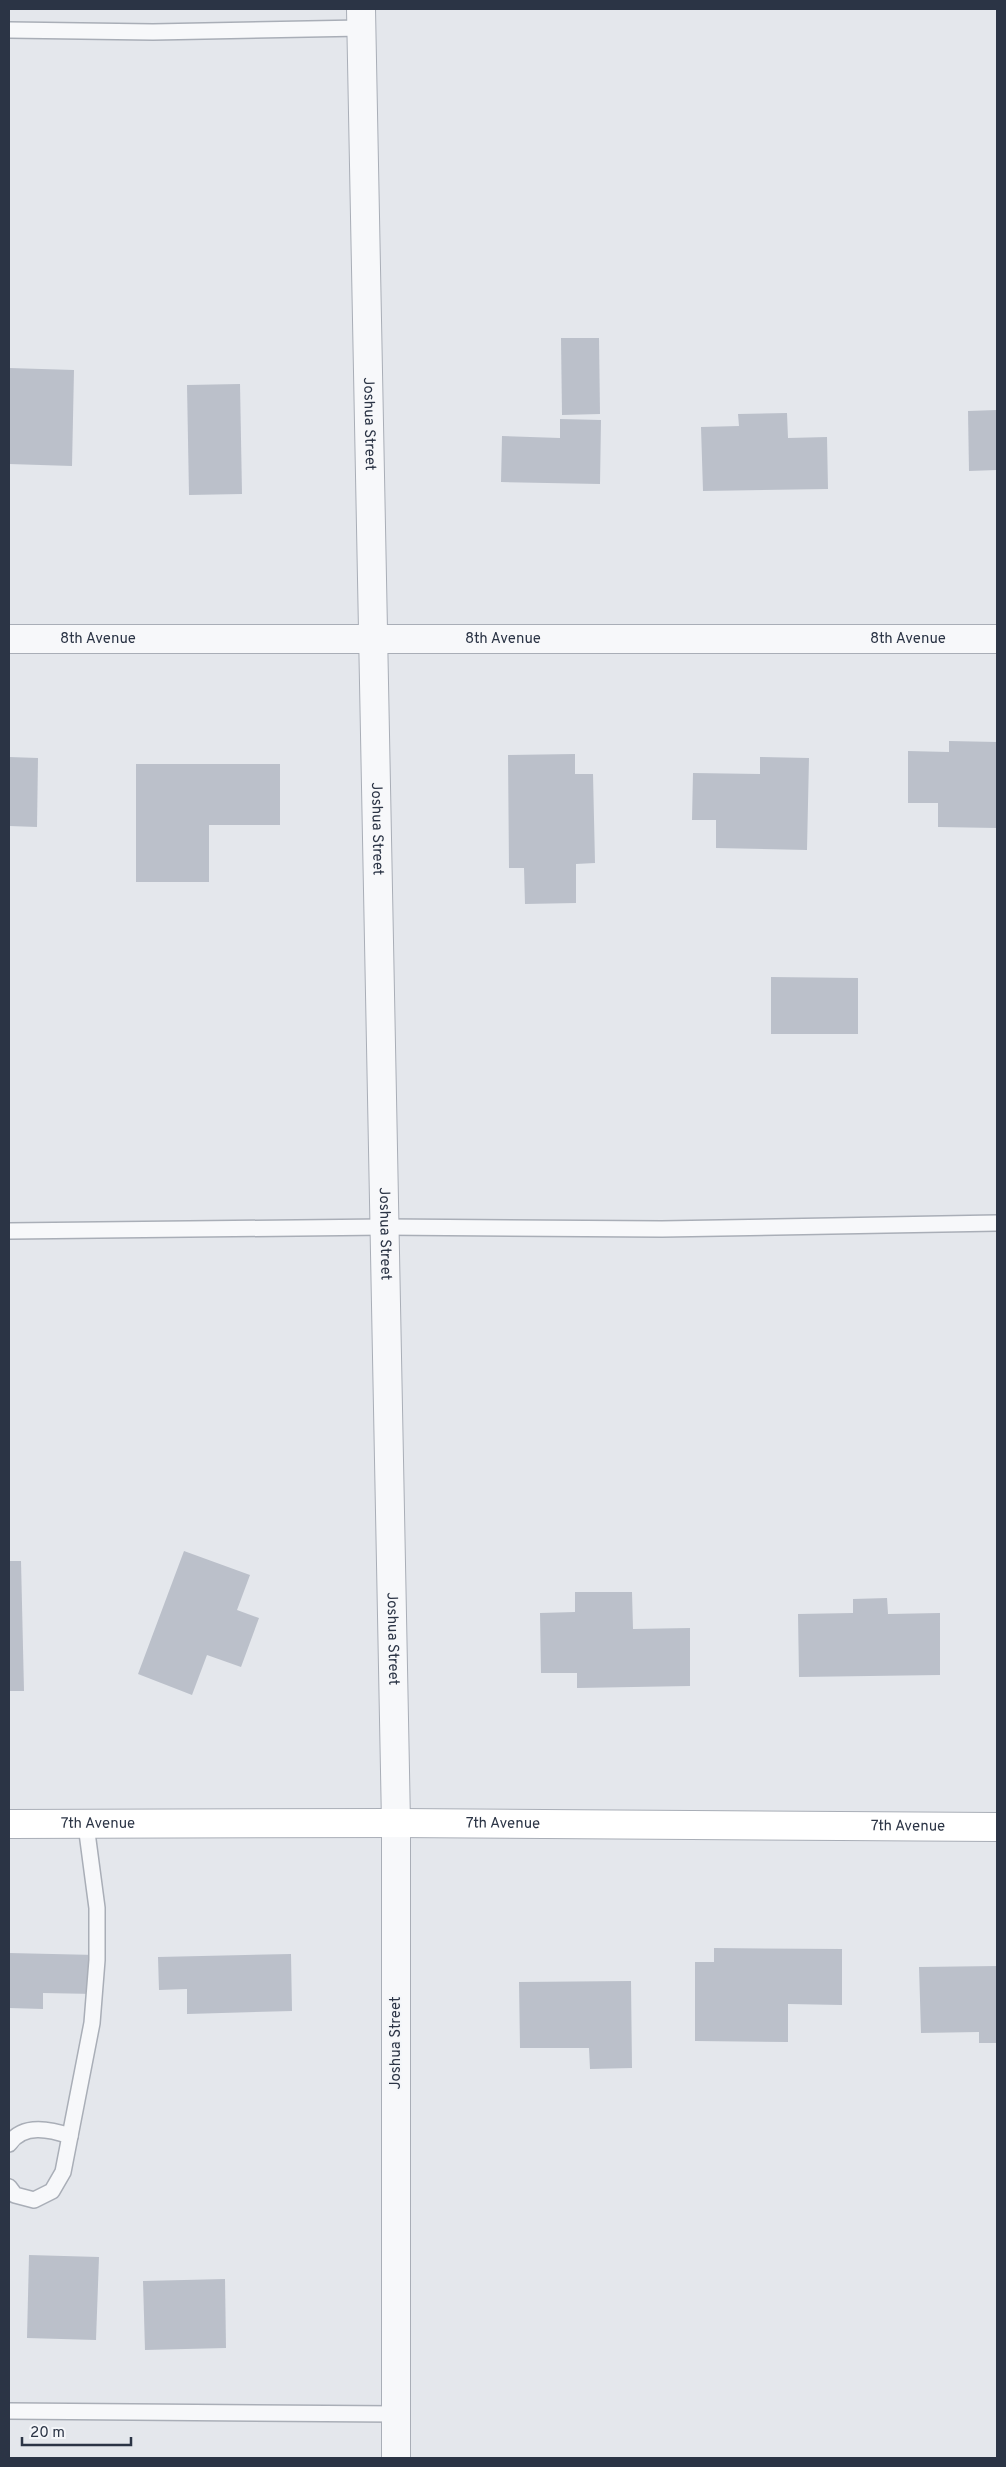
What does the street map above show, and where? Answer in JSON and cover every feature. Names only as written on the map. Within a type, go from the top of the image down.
[{"type":"street","name":"Joshua Street","points":[[362,18],[396,1823],[396,2458]]},
{"type":"street","name":"8th Avenue","points":[[9,639],[997,639]]},
{"type":"street","name":"7th Avenue","points":[[9,1824],[396,1823],[997,1827]]},
{"type":"lane","points":[[9,30],[153,32],[362,18]]},
{"type":"lane","points":[[9,1232],[384,1227],[662,1229],[997,1223]]},
{"type":"lane","points":[[9,2187],[15,2195],[34,2200],[52,2191],[63,2172],[92,2022],[97,1960],[97,1908],[86,1824]]},
{"type":"lane","points":[[9,2144],[14,2137],[34,2129],[51,2130],[70,2136]]},
{"type":"lane","points":[[9,2411],[396,2414]]},
{"type":"building","points":[[561,338],[599,338],[600,414],[562,415]]},
{"type":"building","points":[[9,368],[74,370],[72,466],[9,464]]},
{"type":"building","points":[[240,384],[242,494],[189,495],[187,385]]},
{"type":"building","points":[[997,410],[997,470],[969,471],[968,411]]},
{"type":"building","points":[[787,413],[788,438],[827,437],[828,489],[703,491],[701,427],[739,426],[738,414]]},
{"type":"building","points":[[560,419],[601,420],[600,484],[501,482],[502,436],[560,438]]},
{"type":"building","points":[[949,741],[997,742],[997,828],[938,827],[938,803],[908,803],[908,751],[949,752]]},
{"type":"building","points":[[575,754],[575,774],[593,774],[595,863],[576,864],[576,903],[525,904],[524,868],[509,868],[508,755]]},
{"type":"building","points":[[9,757],[38,758],[37,827],[9,826]]},
{"type":"building","points":[[760,757],[809,758],[807,850],[716,848],[716,820],[692,820],[693,773],[760,774]]},
{"type":"building","points":[[136,764],[280,764],[280,825],[209,825],[209,882],[136,882]]},
{"type":"building","points":[[771,977],[858,978],[858,1034],[771,1034]]},
{"type":"building","points":[[184,1551],[250,1575],[237,1610],[259,1618],[241,1667],[207,1655],[192,1695],[138,1674]]},
{"type":"building","points":[[9,1561],[21,1561],[24,1691],[9,1691]]},
{"type":"building","points":[[575,1592],[632,1592],[633,1629],[690,1628],[690,1686],[577,1688],[577,1673],[541,1673],[540,1613],[575,1612]]},
{"type":"building","points":[[887,1598],[888,1614],[940,1613],[940,1675],[799,1677],[798,1614],[853,1613],[853,1599]]},
{"type":"building","points":[[714,1948],[842,1949],[842,2005],[788,2004],[788,2042],[695,2041],[695,1962],[714,1962]]},
{"type":"building","points":[[9,1953],[96,1955],[95,1994],[43,1993],[43,2009],[9,2008]]},
{"type":"building","points":[[291,1954],[292,2011],[187,2014],[187,1989],[159,1990],[158,1957]]},
{"type":"building","points":[[997,1966],[997,2043],[979,2043],[979,2032],[921,2033],[919,1967]]},
{"type":"building","points":[[631,1981],[632,2068],[590,2069],[589,2048],[520,2048],[519,1982]]},
{"type":"building","points":[[29,2255],[99,2257],[96,2340],[27,2338]]},
{"type":"building","points":[[225,2279],[226,2348],[145,2350],[143,2281]]}]
